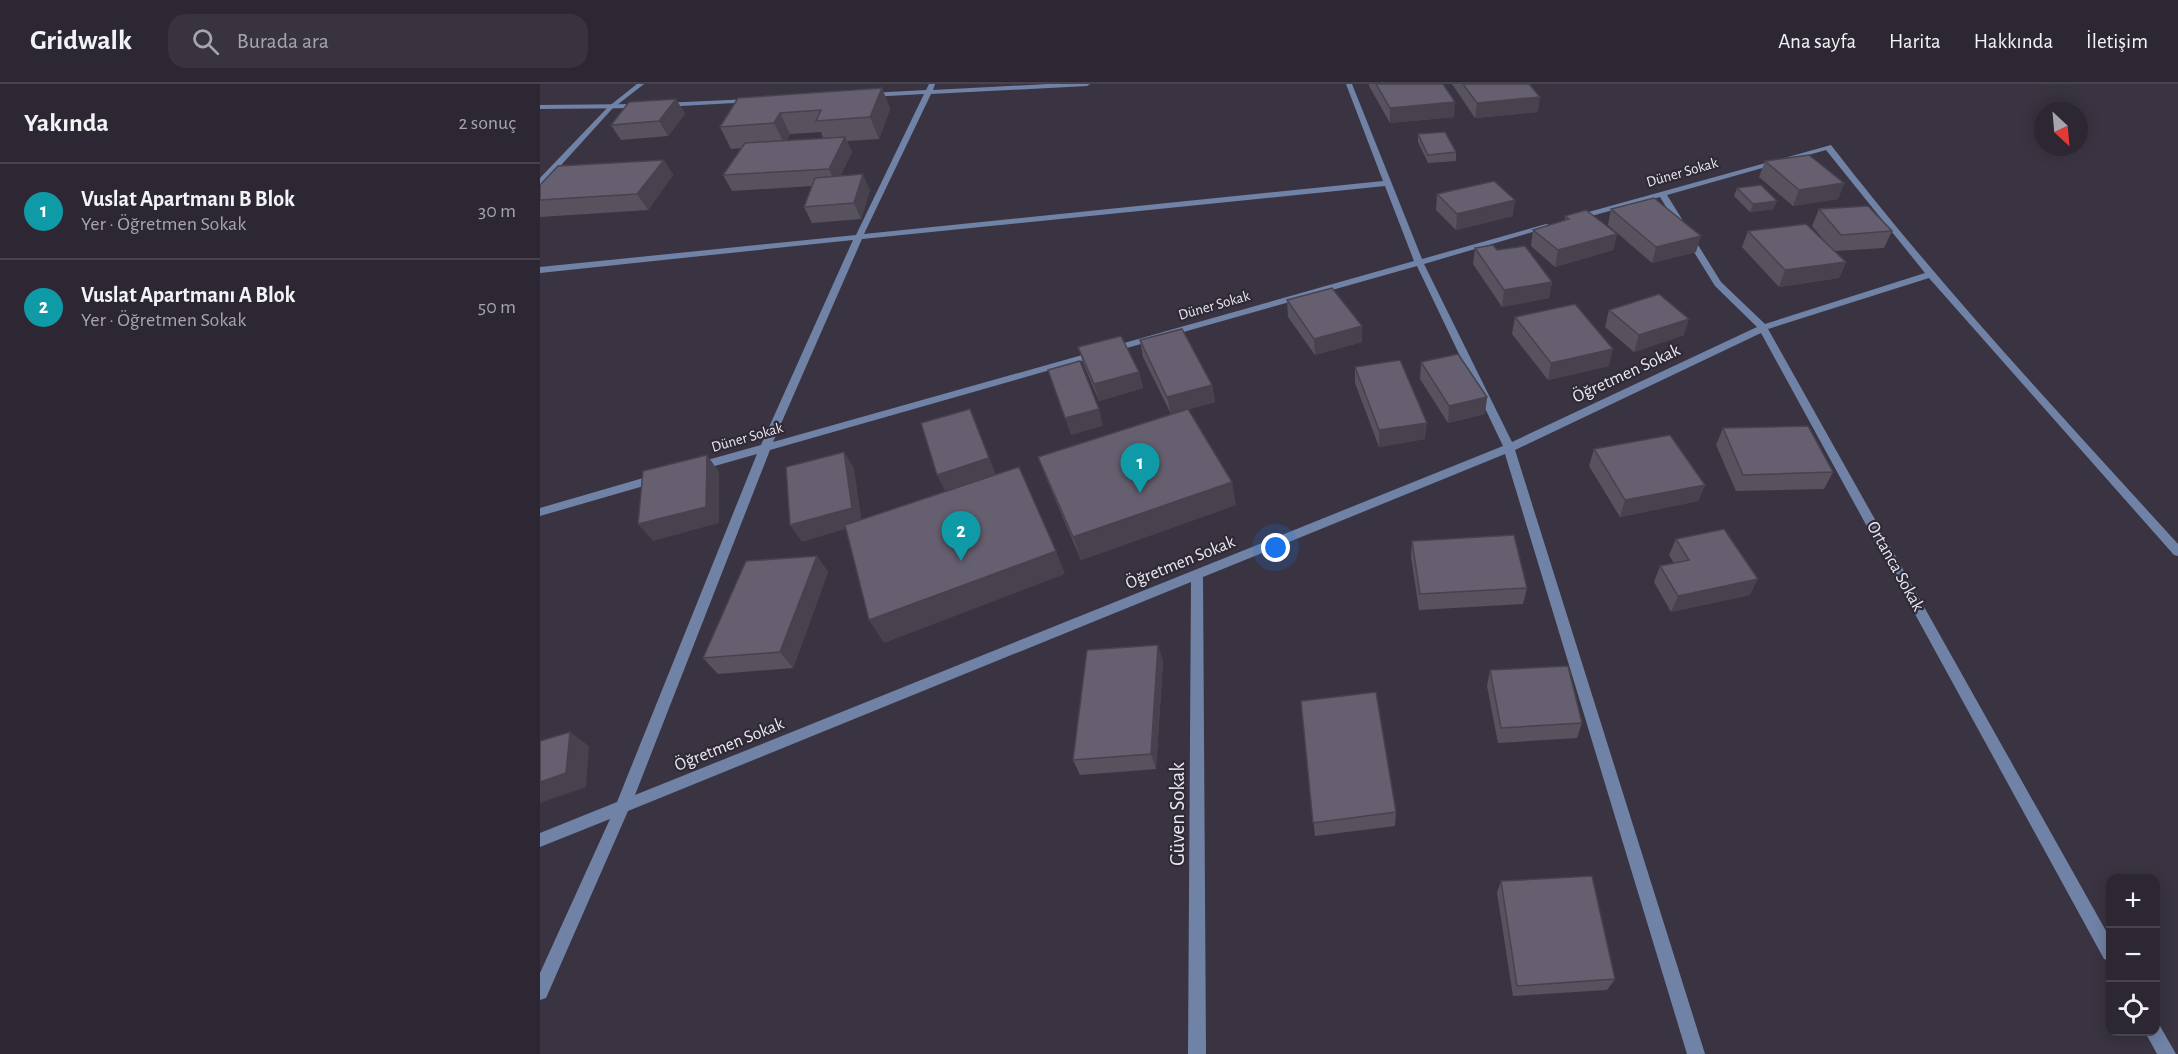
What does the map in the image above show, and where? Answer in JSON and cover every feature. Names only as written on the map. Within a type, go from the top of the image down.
[{"type":"street","points":[[540,183],[610,108],[641,84]]},
{"type":"street","points":[[856,96],[929,88],[1087,84]]},
{"type":"street","points":[[1349,84],[1419,262],[1509,448],[1696,1054]]},
{"type":"street","points":[[540,992],[623,806],[765,448],[859,237],[929,88]]},
{"type":"street","points":[[657,105],[763,100]]},
{"type":"street","points":[[540,107],[645,106]]},
{"type":"street","name":"Düner Sokak","points":[[1569,220],[1828,147],[1872,205],[1931,274]]},
{"type":"street","points":[[540,270],[1389,183]]},
{"type":"street","name":"Ortanca Sokak","points":[[1662,194],[1718,284],[1764,328],[2106,946]]},
{"type":"street","name":"Düner Sokak","points":[[686,470],[1558,223]]},
{"type":"street","points":[[1931,274],[2178,552]]},
{"type":"street","name":"Öğretmen Sokak","points":[[540,840],[1509,448],[1764,328],[1931,274]]},
{"type":"street","points":[[540,512],[664,477]]},
{"type":"street","name":"Güven Sokak","points":[[1197,574],[1197,1054]]},
{"type":"street","points":[[2156,1036],[2167,1054]]},
{"type":"building","points":[[1376,84],[1443,84],[1455,102],[1390,108]]},
{"type":"building","points":[[1463,84],[1529,84],[1540,97],[1477,103]]},
{"type":"building","points":[[882,88],[870,117],[816,121],[821,110],[780,113],[774,123],[720,127],[738,98]]},
{"type":"building","points":[[676,99],[659,121],[611,125],[629,102]]},
{"type":"building","points":[[1445,132],[1456,152],[1428,155],[1418,134]]},
{"type":"building","points":[[845,137],[829,169],[723,175],[745,143]]},
{"type":"building","points":[[1809,155],[1844,183],[1799,190],[1765,161]]},
{"type":"building","points":[[664,160],[637,194],[540,200],[540,185],[558,166]]},
{"type":"building","points":[[863,174],[854,203],[804,207],[815,178]]},
{"type":"building","points":[[1494,181],[1515,200],[1457,214],[1437,194]]},
{"type":"building","points":[[1761,185],[1777,201],[1753,204],[1737,188]]},
{"type":"building","points":[[1654,198],[1701,236],[1656,247],[1611,209]]},
{"type":"building","points":[[1868,206],[1892,231],[1841,235],[1819,209]]},
{"type":"building","points":[[1586,210],[1617,234],[1558,250],[1533,230],[1569,219],[1565,216]]},
{"type":"building","points":[[1806,224],[1846,262],[1785,270],[1748,231]]},
{"type":"building","points":[[1493,245],[1497,250],[1525,246],[1552,282],[1504,290],[1475,248]]},
{"type":"building","points":[[1332,288],[1362,326],[1314,339],[1287,300]]},
{"type":"building","points":[[1659,294],[1689,319],[1639,335],[1609,310]]},
{"type":"building","points":[[1575,304],[1613,349],[1551,363],[1515,317]]},
{"type":"building","points":[[1182,329],[1212,385],[1167,397],[1140,340]]},
{"type":"building","points":[[1121,336],[1139,372],[1094,384],[1078,347]]},
{"type":"building","points":[[1458,354],[1487,397],[1449,406],[1421,362]]},
{"type":"building","points":[[1400,360],[1427,423],[1379,430],[1355,367]]},
{"type":"building","points":[[1080,361],[1099,409],[1065,418],[1048,370]]},
{"type":"building","points":[[970,409],[989,458],[937,475],[921,423]]},
{"type":"building","points":[[1188,409],[1232,482],[1073,537],[1038,457]]},
{"type":"building","points":[[1808,426],[1833,472],[1743,475],[1723,428]]},
{"type":"building","points":[[1670,435],[1705,485],[1625,500],[1594,449]]},
{"type":"building","points":[[844,452],[852,508],[790,525],[786,467]]},
{"type":"building","points":[[707,455],[706,507],[638,524],[643,471]]},
{"type":"building","points":[[1019,467],[1056,551],[869,620],[845,525]]},
{"type":"building","points":[[1724,529],[1758,579],[1678,596],[1660,566],[1689,560],[1676,539]]},
{"type":"building","points":[[1514,535],[1527,588],[1420,594],[1412,541]]},
{"type":"building","points":[[817,556],[780,652],[703,658],[746,561]]},
{"type":"building","points":[[1158,645],[1151,754],[1073,760],[1087,650]]},
{"type":"building","points":[[1568,666],[1582,723],[1501,728],[1490,670]]},
{"type":"building","points":[[1376,692],[1396,812],[1313,823],[1301,701]]},
{"type":"building","points":[[570,732],[566,773],[540,782],[540,741]]},
{"type":"building","points":[[1592,876],[1615,979],[1517,986],[1501,881]]},
{"type":"place","name":"Vuslat Apartmanı B Blok","points":[[1140,493]]},
{"type":"place","name":"Vuslat Apartmanı A Blok","points":[[961,561]]}]
